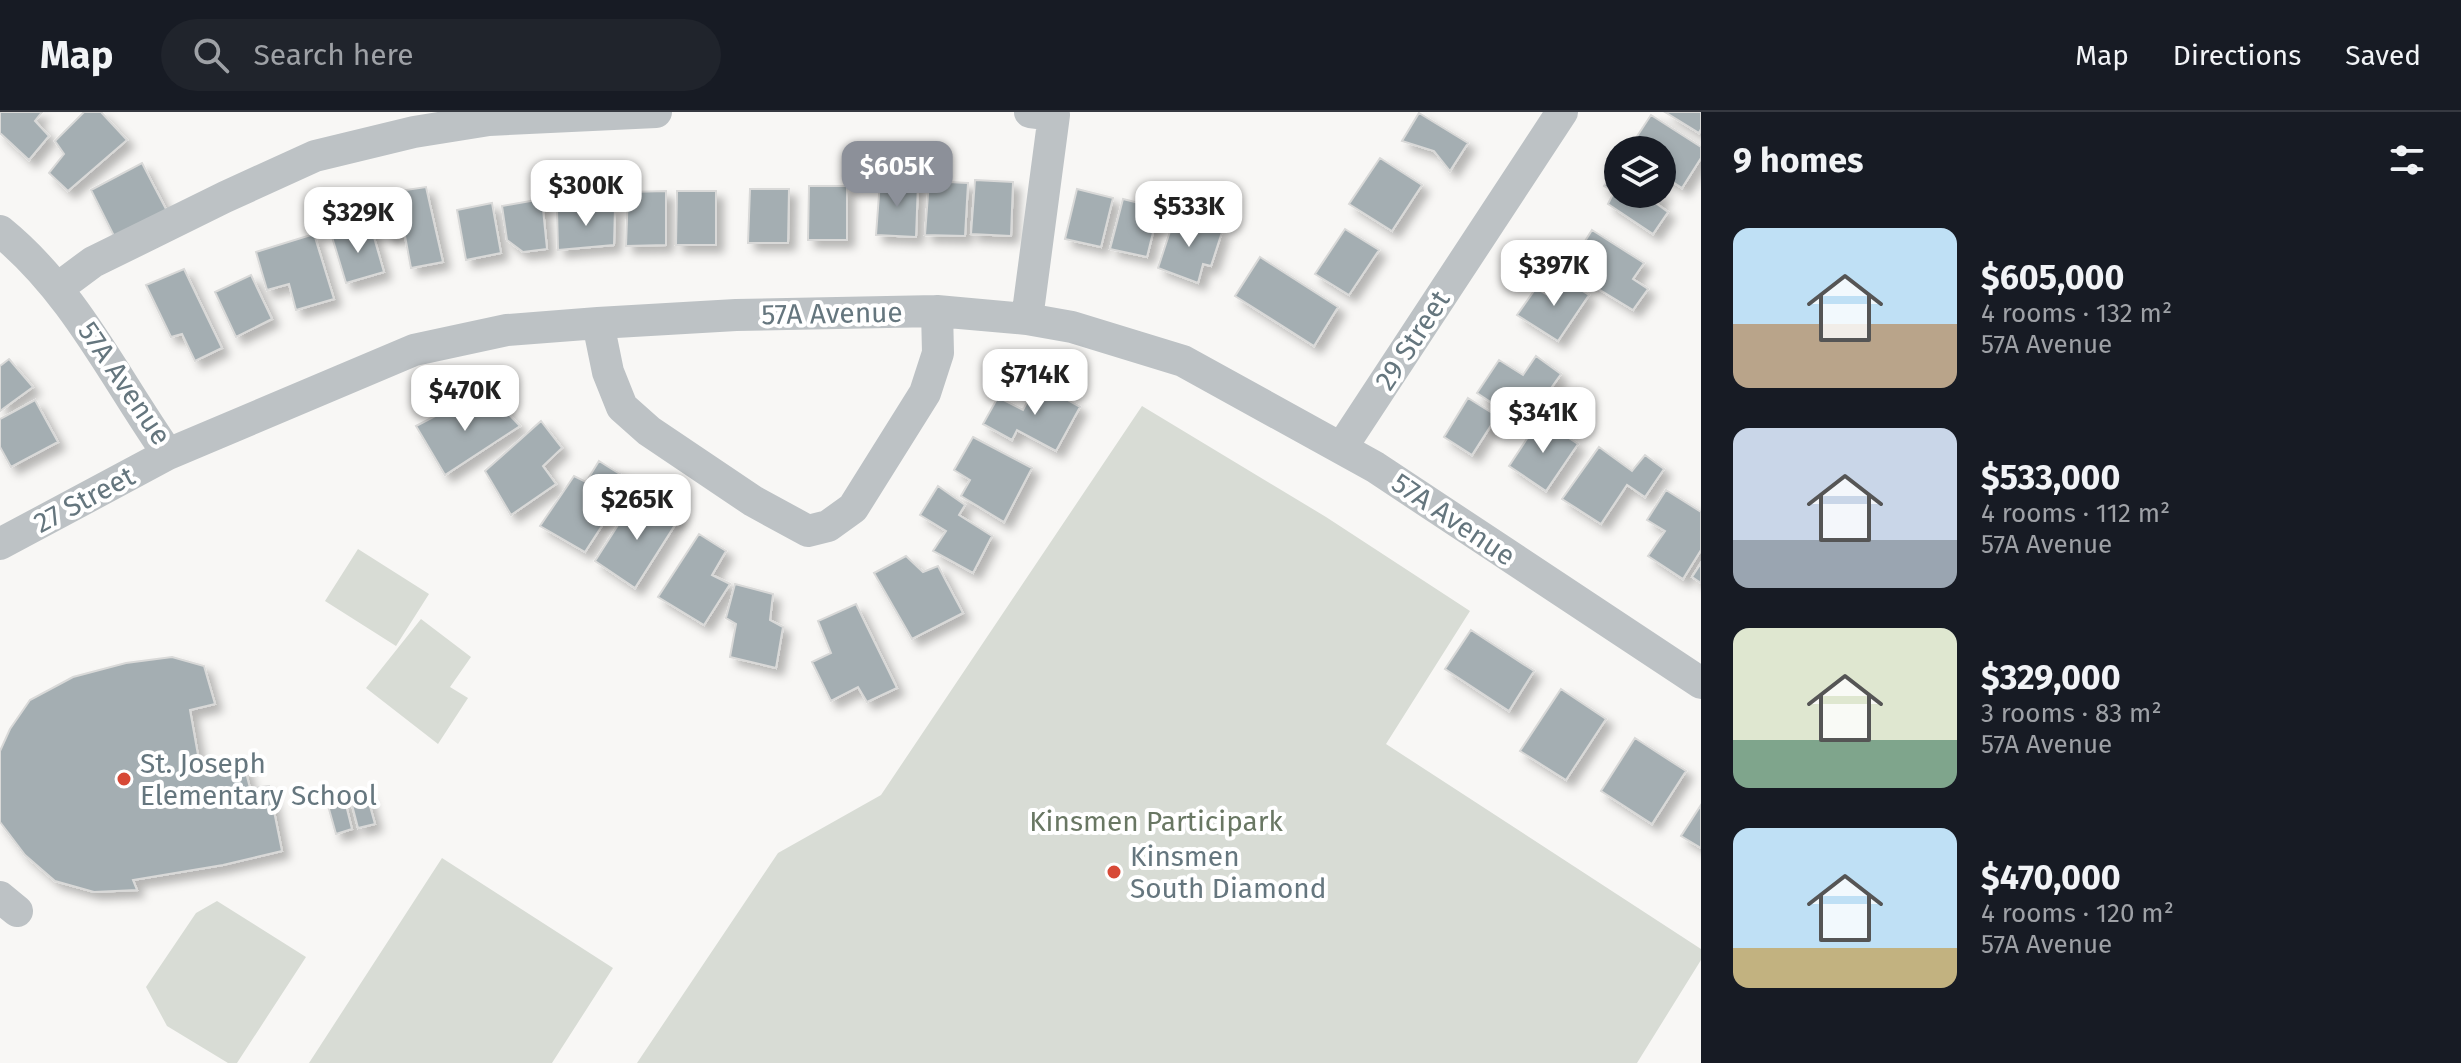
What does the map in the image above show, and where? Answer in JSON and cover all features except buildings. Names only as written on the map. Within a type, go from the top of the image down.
[{"type":"street","points":[[58,288],[93,262],[315,156],[414,132],[489,120],[656,112]]},
{"type":"street","points":[[1027,319],[1054,115],[1030,112]]},
{"type":"street","name":"29 Street","points":[[1342,447],[1559,113]]},
{"type":"street","name":"57A Avenue","points":[[0,231],[58,288],[98,343],[168,454],[414,350],[507,330],[736,315],[937,311],[1027,319],[1072,327],[1183,361],[1342,447],[1701,683]]},
{"type":"street","points":[[598,323],[608,372],[622,407],[649,431],[753,501],[808,531],[828,526],[853,508],[925,393],[938,353],[937,311]]},
{"type":"street","name":"27 Street","points":[[0,544],[168,454]]},
{"type":"green space","name":"Kinsmen Participark","points":[[1142,406],[1326,517],[1470,611],[1386,744],[1701,949],[1701,960],[1637,1063],[637,1063],[778,853],[881,795]]},
{"type":"green space","points":[[358,549],[429,594],[396,646],[325,601]]},
{"type":"green space","points":[[421,619],[471,657],[450,687],[468,698],[438,744],[366,688]]},
{"type":"green space","points":[[442,858],[613,968],[552,1063],[309,1063]]},
{"type":"green space","points":[[217,901],[306,957],[237,1063],[228,1063],[167,1026],[146,987],[196,913]]},
{"type":"place","name":"St. Joseph Elementary School","points":[[124,779]]},
{"type":"place","name":"Kinsmen South Diamond","points":[[1114,872]]}]
